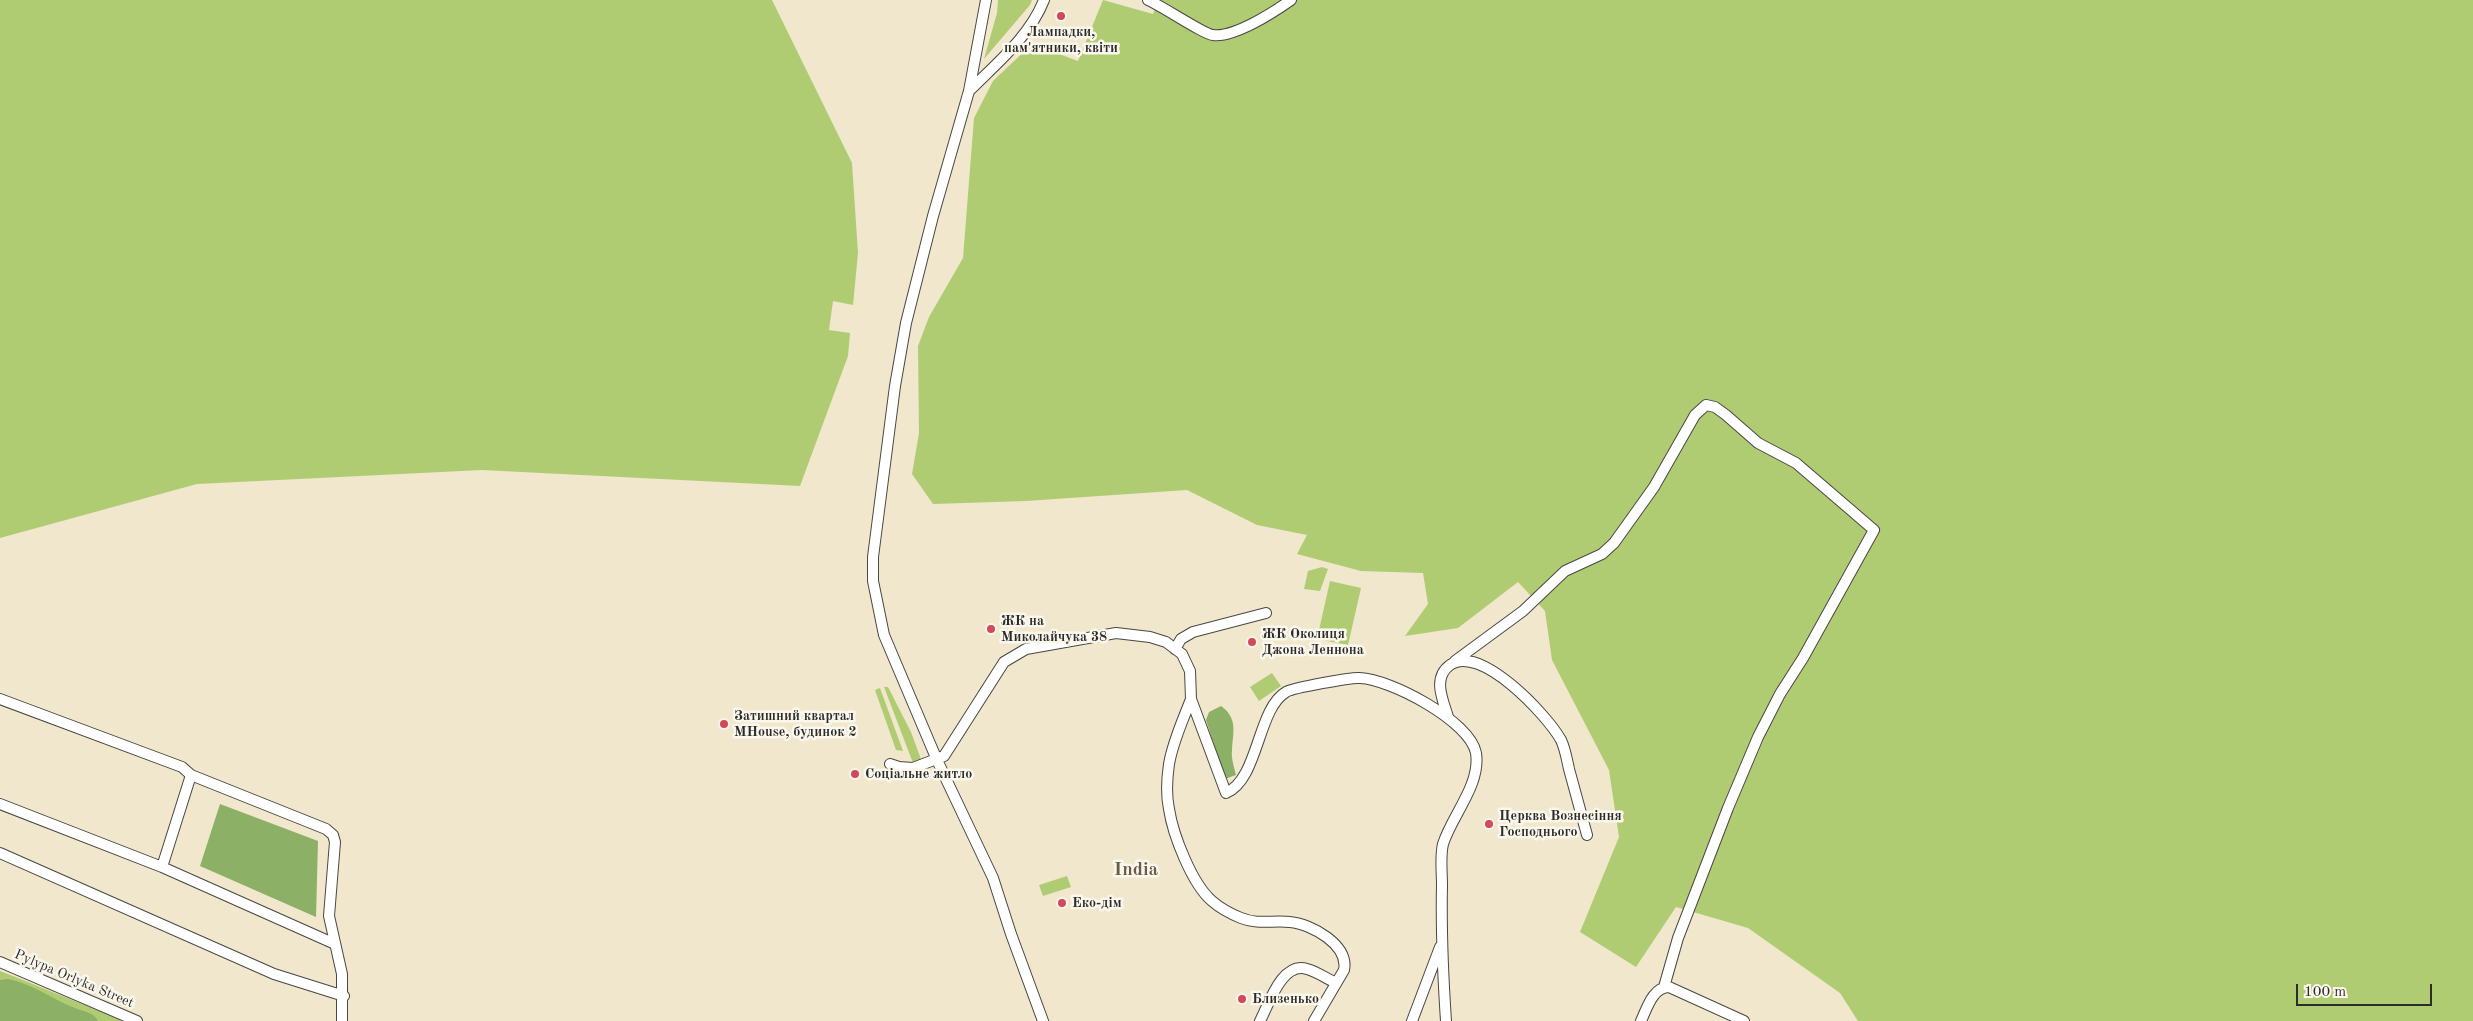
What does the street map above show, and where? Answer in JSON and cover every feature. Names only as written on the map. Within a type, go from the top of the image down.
[{"type":"street","points":[[986,0],[969,91],[933,216],[906,323],[895,386],[873,557],[872,580],[884,635],[937,760],[994,878],[1011,934],[1044,1021]]},
{"type":"street","points":[[969,91],[1016,45],[1036,18],[1044,0]]},
{"type":"street","points":[[1148,0],[1164,7],[1212,36],[1229,33],[1249,24],[1291,0]]},
{"type":"street","points":[[1448,717],[1440,688],[1440,677],[1446,667],[1523,611],[1565,571],[1602,554],[1614,543],[1654,487],[1695,415],[1706,405],[1715,407],[1758,442],[1796,463],[1874,530],[1803,658],[1780,694],[1758,737],[1728,808],[1678,938],[1664,987],[1652,998],[1641,1021]]},
{"type":"street","points":[[1175,649],[1181,639],[1193,632],[1266,613]]},
{"type":"street","points":[[890,764],[913,768],[944,756],[954,745],[1004,662],[1026,649],[1116,633],[1150,637],[1166,642],[1182,654],[1190,671],[1191,699],[1226,792],[1234,789],[1253,757],[1273,704],[1287,691],[1359,677],[1395,687],[1448,717],[1470,740],[1475,750],[1477,761],[1469,790],[1443,845],[1441,944],[1446,1021]]},
{"type":"street","points":[[1455,661],[1468,660],[1491,671],[1532,702],[1562,741],[1587,835]]},
{"type":"street","points":[[0,699],[182,768],[191,775],[326,829],[333,834],[335,842],[328,916],[342,974],[344,996],[342,1021]]},
{"type":"street","points":[[1191,699],[1174,744],[1169,764],[1169,809],[1180,844],[1193,875],[1211,900],[1240,918],[1252,922],[1296,923],[1324,937],[1343,955],[1345,962],[1336,983],[1314,1021]]},
{"type":"street","points":[[162,867],[191,775]]},
{"type":"street","points":[[0,804],[162,867],[335,944]]},
{"type":"street","points":[[0,853],[274,974],[344,996]]},
{"type":"street","points":[[1412,1021],[1441,944]]},
{"type":"street","name":"Pylypa Orlyka Street","points":[[0,962],[137,1021]]},
{"type":"street","points":[[1260,1021],[1281,981],[1293,970],[1307,968],[1336,983]]},
{"type":"street","points":[[1664,987],[1669,987],[1744,1021]]},
{"type":"green space","points":[[0,0],[772,0],[852,163],[858,253],[853,305],[833,301],[829,330],[850,333],[848,356],[800,486],[482,470],[197,484],[0,538]]},
{"type":"green space","points":[[998,0],[1032,0],[1030,5],[984,59],[997,13]]},
{"type":"green space","points":[[1103,0],[1153,14],[1158,0],[2473,0],[2473,1021],[1858,1021],[1840,993],[1748,928],[1676,907],[1636,967],[1580,932],[1619,837],[1609,770],[1552,660],[1545,611],[1518,582],[1458,628],[1405,636],[1428,604],[1423,573],[1361,571],[1297,554],[1307,535],[1257,525],[1187,490],[1026,501],[933,504],[912,474],[919,433],[918,346],[929,317],[963,258],[974,118],[993,81],[1032,44],[1078,61]]},
{"type":"green space","points":[[1322,567],[1328,569],[1320,591],[1304,589],[1308,571]]},
{"type":"green space","points":[[1330,581],[1361,588],[1348,645],[1317,639]]},
{"type":"green space","points":[[1272,673],[1281,686],[1259,701],[1250,687]]},
{"type":"green space","points":[[884,687],[888,687],[911,732],[922,762],[913,763]]},
{"type":"green space","points":[[880,688],[903,751],[896,750],[875,690]]},
{"type":"green space","points":[[1221,706],[1230,715],[1232,720],[1232,756],[1236,775],[1225,779],[1206,720],[1209,712]]},
{"type":"green space","points":[[220,804],[318,841],[316,917],[200,866]]},
{"type":"green space","points":[[1067,876],[1071,887],[1043,896],[1039,885]]},
{"type":"green space","points":[[0,971],[13,976],[124,1021],[0,1021]]},
{"type":"green space","points":[[8,979],[26,984],[91,1014],[98,1021],[0,1021],[0,980]]},
{"type":"place","name":"Лампадки, пам'ятники, квіти","points":[[1061,16]]},
{"type":"place","name":"ЖК на Миколайчука 38","points":[[991,629]]},
{"type":"place","name":"ЖК Околиця Джона Леннона","points":[[1252,642]]},
{"type":"place","name":"Затишний квартал MHouse, будинок 2","points":[[724,724]]},
{"type":"place","name":"Соціальне житло","points":[[855,774]]},
{"type":"place","name":"Церква Вознесіння Господнього","points":[[1489,824]]},
{"type":"place","name":"Еко-дім","points":[[1062,903]]},
{"type":"place","name":"Близенько","points":[[1242,999]]},
{"type":"district","name":"India","points":[[1136,870]]}]
